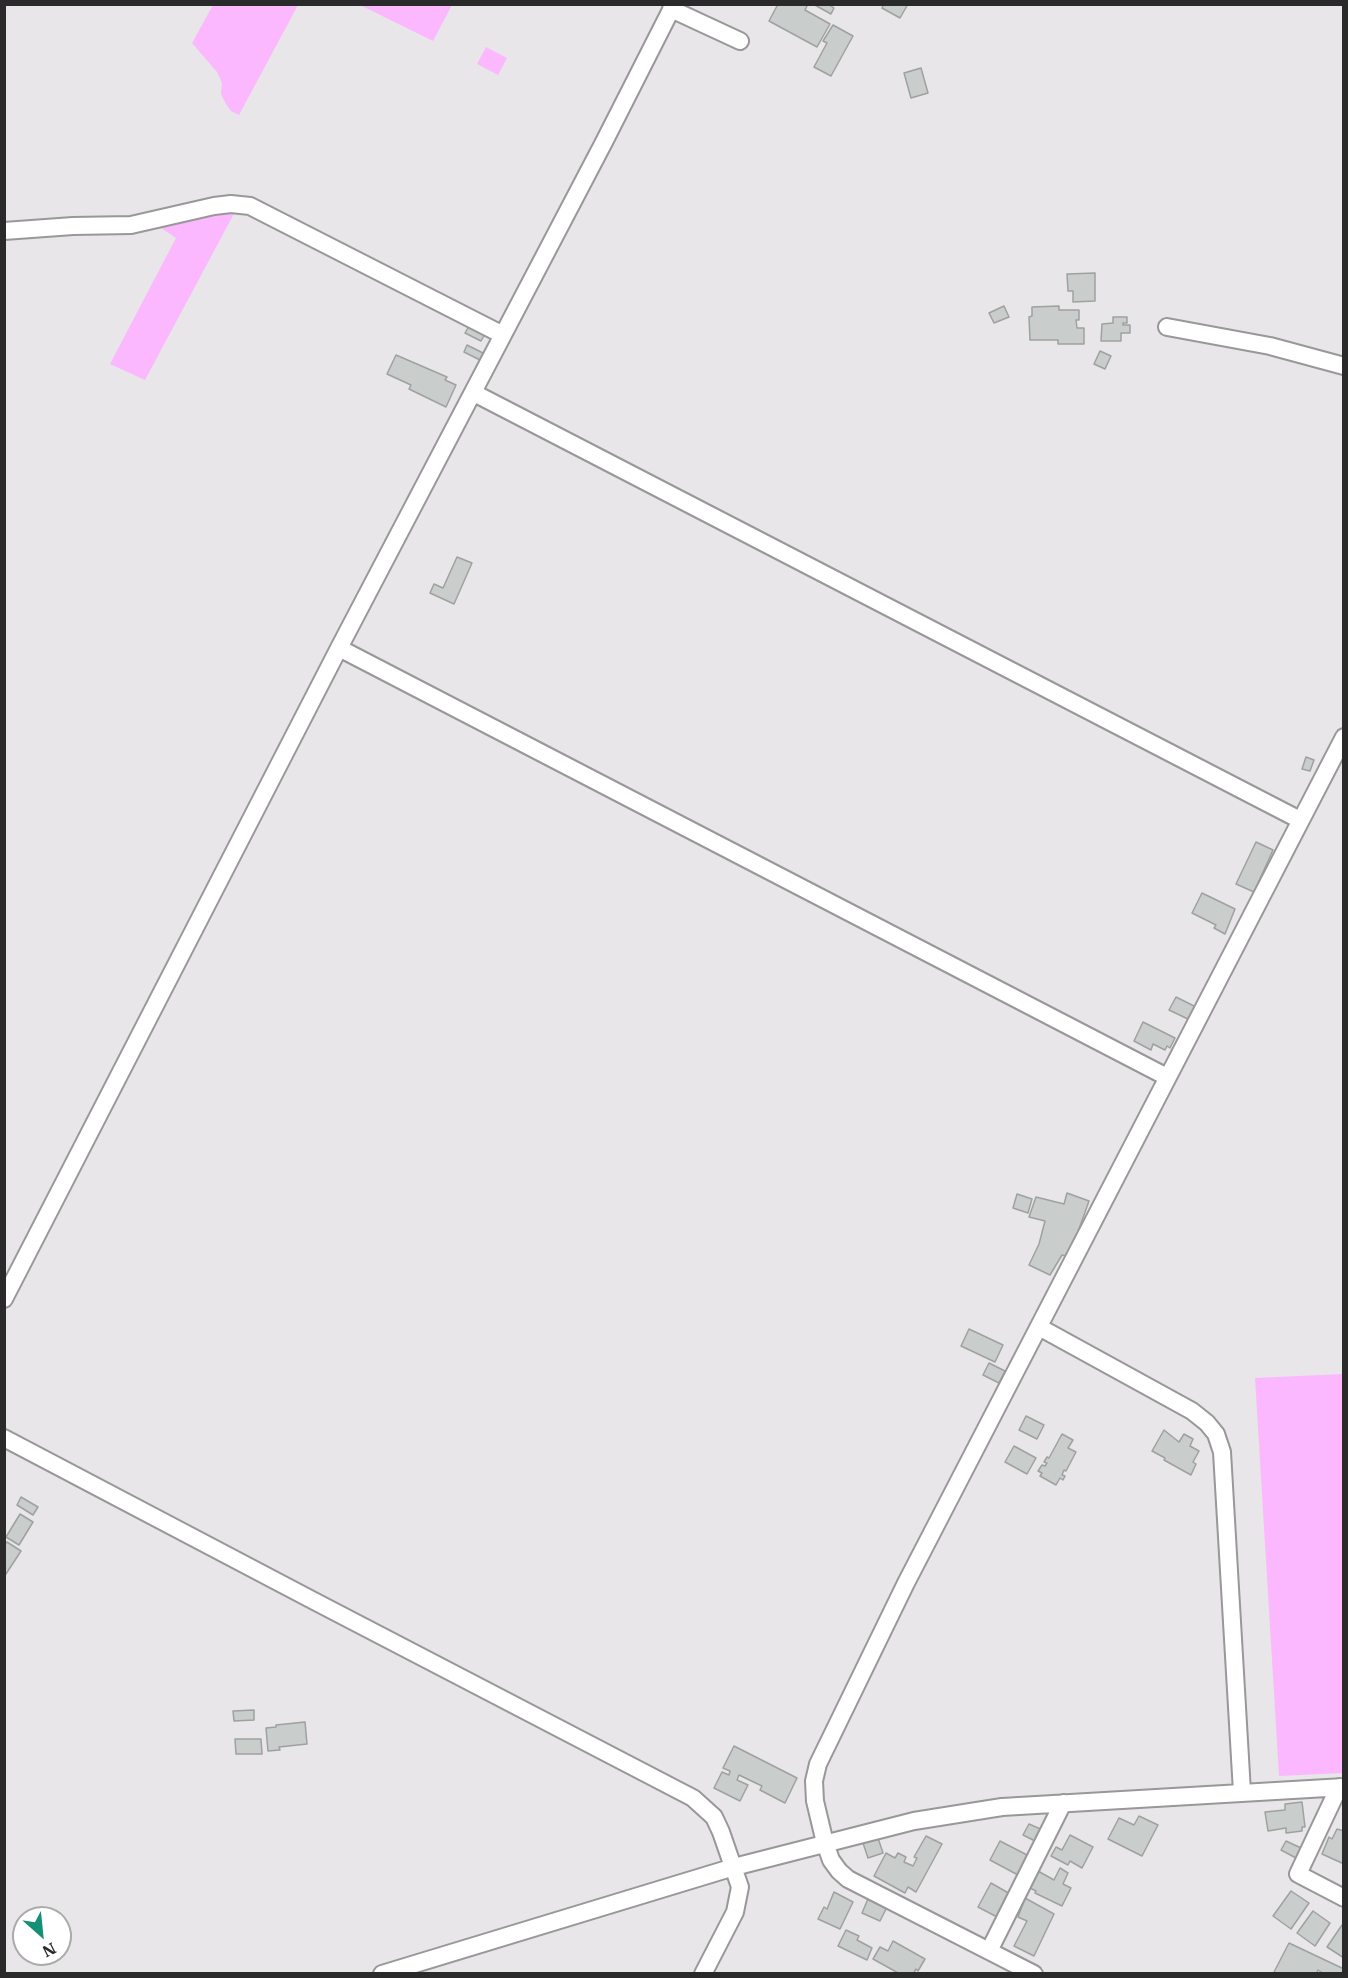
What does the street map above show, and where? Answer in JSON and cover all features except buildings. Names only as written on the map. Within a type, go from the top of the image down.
[{"type":"street","points":[[4,1299],[672,7],[740,41]]},
{"type":"street","points":[[4,231],[131,225],[214,206],[231,204],[250,206],[503,335]]},
{"type":"street","points":[[1167,327],[1270,346],[1344,366]]},
{"type":"street","points":[[474,393],[1300,820]]},
{"type":"street","points":[[339,648],[1167,1077]]},
{"type":"street","points":[[1034,1974],[848,1879],[831,1860],[825,1843],[815,1801],[814,1781],[818,1764],[906,1583],[1344,737]]},
{"type":"street","points":[[1039,1327],[1192,1411],[1216,1434],[1222,1452],[1242,1792]]},
{"type":"street","points":[[4,1438],[693,1798],[714,1817],[740,1887],[735,1912],[703,1974]]},
{"type":"street","points":[[392,1972],[734,1867],[914,1821],[1002,1807],[1341,1787],[1298,1874],[1344,1898]]},
{"type":"street","points":[[989,1951],[1063,1803]]},
{"type":"shaded area","points":[[213,5],[298,5],[239,115],[231,111],[226,104],[221,94],[222,83],[217,72],[192,43]]},
{"type":"shaded area","points":[[360,5],[452,5],[433,41]]},
{"type":"shaded area","points":[[486,47],[507,58],[498,75],[477,64]]},
{"type":"shaded area","points":[[236,210],[145,380],[110,364],[176,238],[161,228],[208,213]]},
{"type":"shaded area","points":[[1343,1374],[1343,1773],[1279,1776],[1255,1378]]}]
